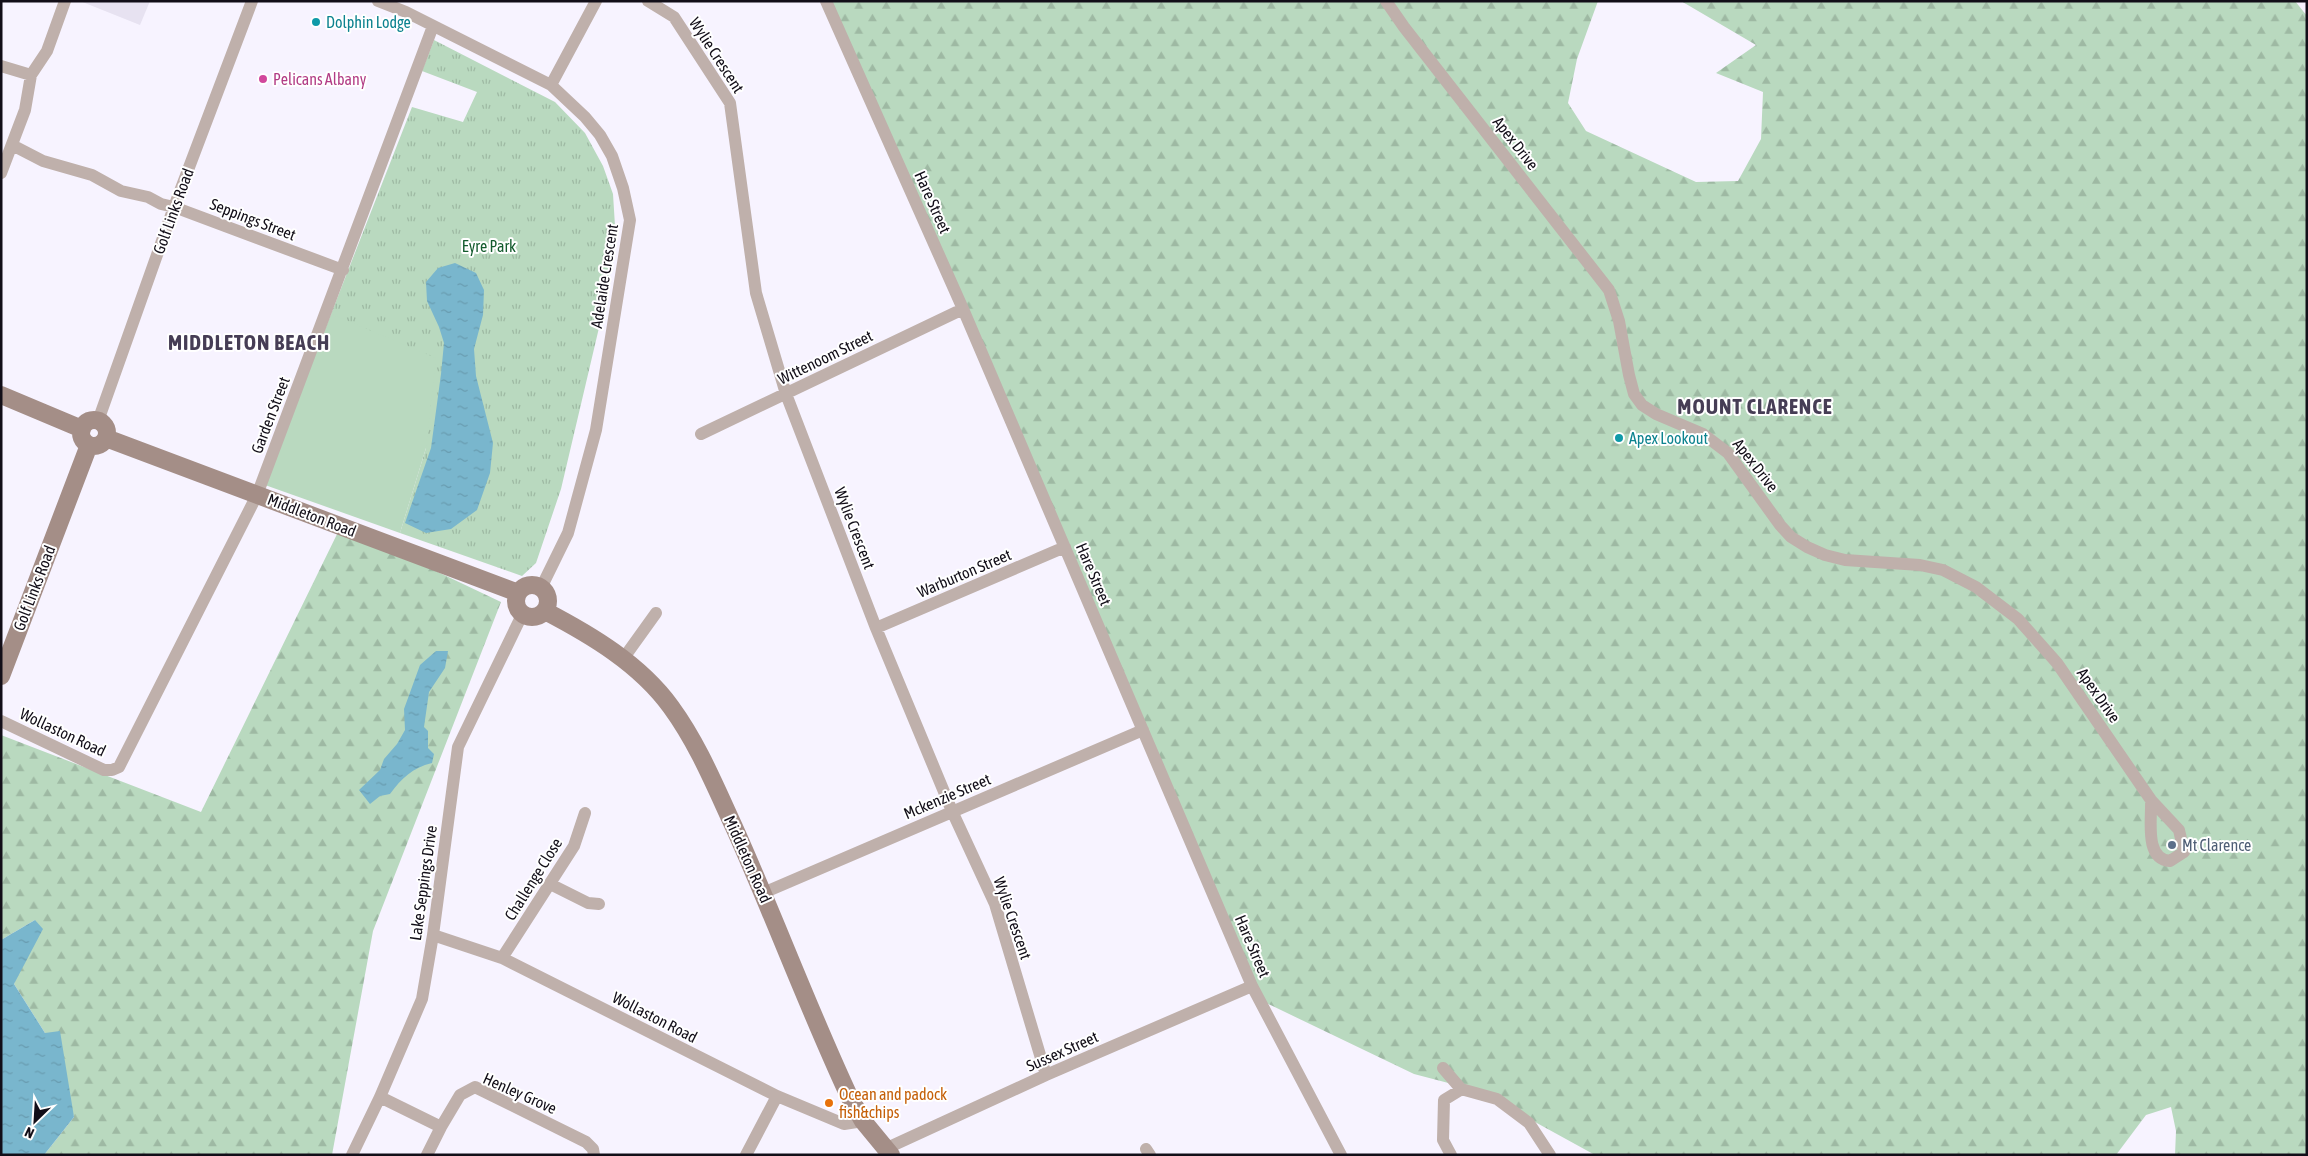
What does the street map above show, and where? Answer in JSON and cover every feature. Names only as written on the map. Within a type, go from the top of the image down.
[{"type":"main road","points":[[1,395],[99,445],[106,438],[106,428],[98,421],[89,422],[86,437]]},
{"type":"main road","name":"Golf Links Road","points":[[1,676],[86,437]]},
{"type":"main road","name":"Middleton Road","points":[[106,438],[518,593]]},
{"type":"main road","points":[[528,585],[541,588],[548,598],[546,611],[535,618],[522,615],[516,604],[518,593],[528,585]]},
{"type":"main road","name":"Middleton Road","points":[[546,611],[579,628],[623,659],[670,705],[696,744],[764,893],[831,1058],[863,1121],[888,1152]]},
{"type":"street","points":[[1,173],[25,110],[31,75],[47,51],[65,1]]},
{"type":"street","name":"Golf Links Road","points":[[98,421],[174,207],[252,1]]},
{"type":"street","name":"Adelaide Crescent","points":[[378,1],[406,12],[551,85],[585,117],[600,135],[612,156],[618,172],[630,220],[596,430],[568,533],[541,588]]},
{"type":"street","points":[[551,85],[596,1]]},
{"type":"street","name":"Wylie Crescent","points":[[648,1],[674,17],[730,103],[756,293],[786,394],[876,628],[952,811],[995,904],[1046,1075]]},
{"type":"street","name":"Hare Street","points":[[826,1],[963,309],[1252,986],[1341,1155]]},
{"type":"street","name":"Apex Drive","points":[[1386,1],[1404,27],[1609,290],[1619,321],[1634,394],[1642,405],[1656,414],[1703,434],[1728,452],[1780,524],[1791,537],[1807,547],[1825,555],[1845,560],[1920,565],[1942,570],[1976,587],[2018,619],[2057,663],[2152,800]]},
{"type":"street","name":"Garden Street","points":[[112,770],[119,766],[257,495],[433,26]]},
{"type":"street","points":[[1,66],[31,75]]},
{"type":"street","name":"Seppings Street","points":[[12,144],[43,161],[92,175],[121,191],[148,197],[161,204],[174,207],[343,270]]},
{"type":"street","name":"Wittenoom Street","points":[[701,434],[963,309]]},
{"type":"street","name":"Warburton Street","points":[[876,628],[1065,547]]},
{"type":"street","points":[[623,659],[656,613]]},
{"type":"street","name":"Lake Seppings Drive","points":[[352,1155],[380,1097],[422,999],[434,935],[458,747],[522,615]]},
{"type":"street","name":"Wollaston Road","points":[[1,721],[104,770],[112,770]]},
{"type":"street","name":"Mckenzie Street","points":[[764,893],[1143,730]]},
{"type":"street","name":"Challenge Close","points":[[502,958],[574,846],[585,813]]},
{"type":"street","points":[[550,884],[588,903],[599,904]]},
{"type":"street","name":"Wollaston Road","points":[[434,935],[502,958],[777,1096],[844,1124],[863,1121]]},
{"type":"street","name":"Sussex Street","points":[[888,1152],[1046,1075],[1252,986]]},
{"type":"street","points":[[1443,1068],[1462,1089],[1496,1099],[1529,1123],[1550,1155]]},
{"type":"street","name":"Henley Grove","points":[[427,1155],[460,1095],[475,1087],[586,1142],[593,1148],[594,1155]]},
{"type":"street","points":[[1451,1155],[1442,1140],[1444,1100],[1462,1089]]},
{"type":"street","points":[[746,1155],[777,1096]]},
{"type":"street","points":[[380,1097],[441,1127]]},
{"type":"shaded area","points":[[80,1],[150,1],[140,25]]},
{"type":"green space","points":[[826,1],[1598,1],[1577,59],[1568,103],[1586,131],[1696,182],[1738,181],[1761,139],[1763,92],[1716,73],[1756,45],[1681,1],[2295,1],[2307,16],[2307,1155],[2175,1155],[2176,1131],[2171,1107],[2146,1115],[2116,1155],[1595,1155],[1535,1122],[1498,1096],[1414,1074],[1260,1000]]},
{"type":"green space","name":"Eyre Park","points":[[434,40],[555,102],[585,133],[603,166],[613,194],[615,226],[606,298],[561,489],[536,563],[522,576],[400,533],[426,448],[331,314],[412,107],[463,122],[477,92],[422,71]]},
{"type":"green space","points":[[331,314],[436,358],[426,448],[400,533],[265,485]]},
{"type":"green space","points":[[341,526],[501,602],[373,931],[332,1155],[44,1155],[74,1117],[45,1033],[14,984],[35,920],[1,940],[1,735],[201,812]]},
{"type":"water","points":[[455,263],[476,273],[484,290],[483,315],[474,349],[476,376],[493,443],[490,473],[477,510],[451,529],[426,533],[405,523],[431,448],[444,343],[427,301],[426,282],[438,268]]},
{"type":"water","points":[[436,651],[448,651],[445,668],[429,692],[424,727],[428,731],[428,748],[434,754],[432,763],[413,771],[403,778],[390,794],[380,796],[370,804],[359,790],[380,770],[384,759],[397,744],[405,730],[404,709],[420,665]]},
{"type":"water","points":[[35,920],[43,929],[14,984],[45,1033],[60,1031],[74,1117],[44,1155],[1,1155],[1,940]]},
{"type":"place","name":"Dolphin Lodge","points":[[316,22]]},
{"type":"place","name":"Pelicans Albany","points":[[263,79]]},
{"type":"place","name":"Apex Lookout","points":[[1619,438]]},
{"type":"place","name":"Mt Clarence","points":[[2172,845]]},
{"type":"place","name":"Ocean and padock fish&chips","points":[[829,1103]]},
{"type":"district","name":"MIDDLETON BEACH","points":[[249,342]]},
{"type":"district","name":"MOUNT CLARENCE","points":[[1755,406]]}]
